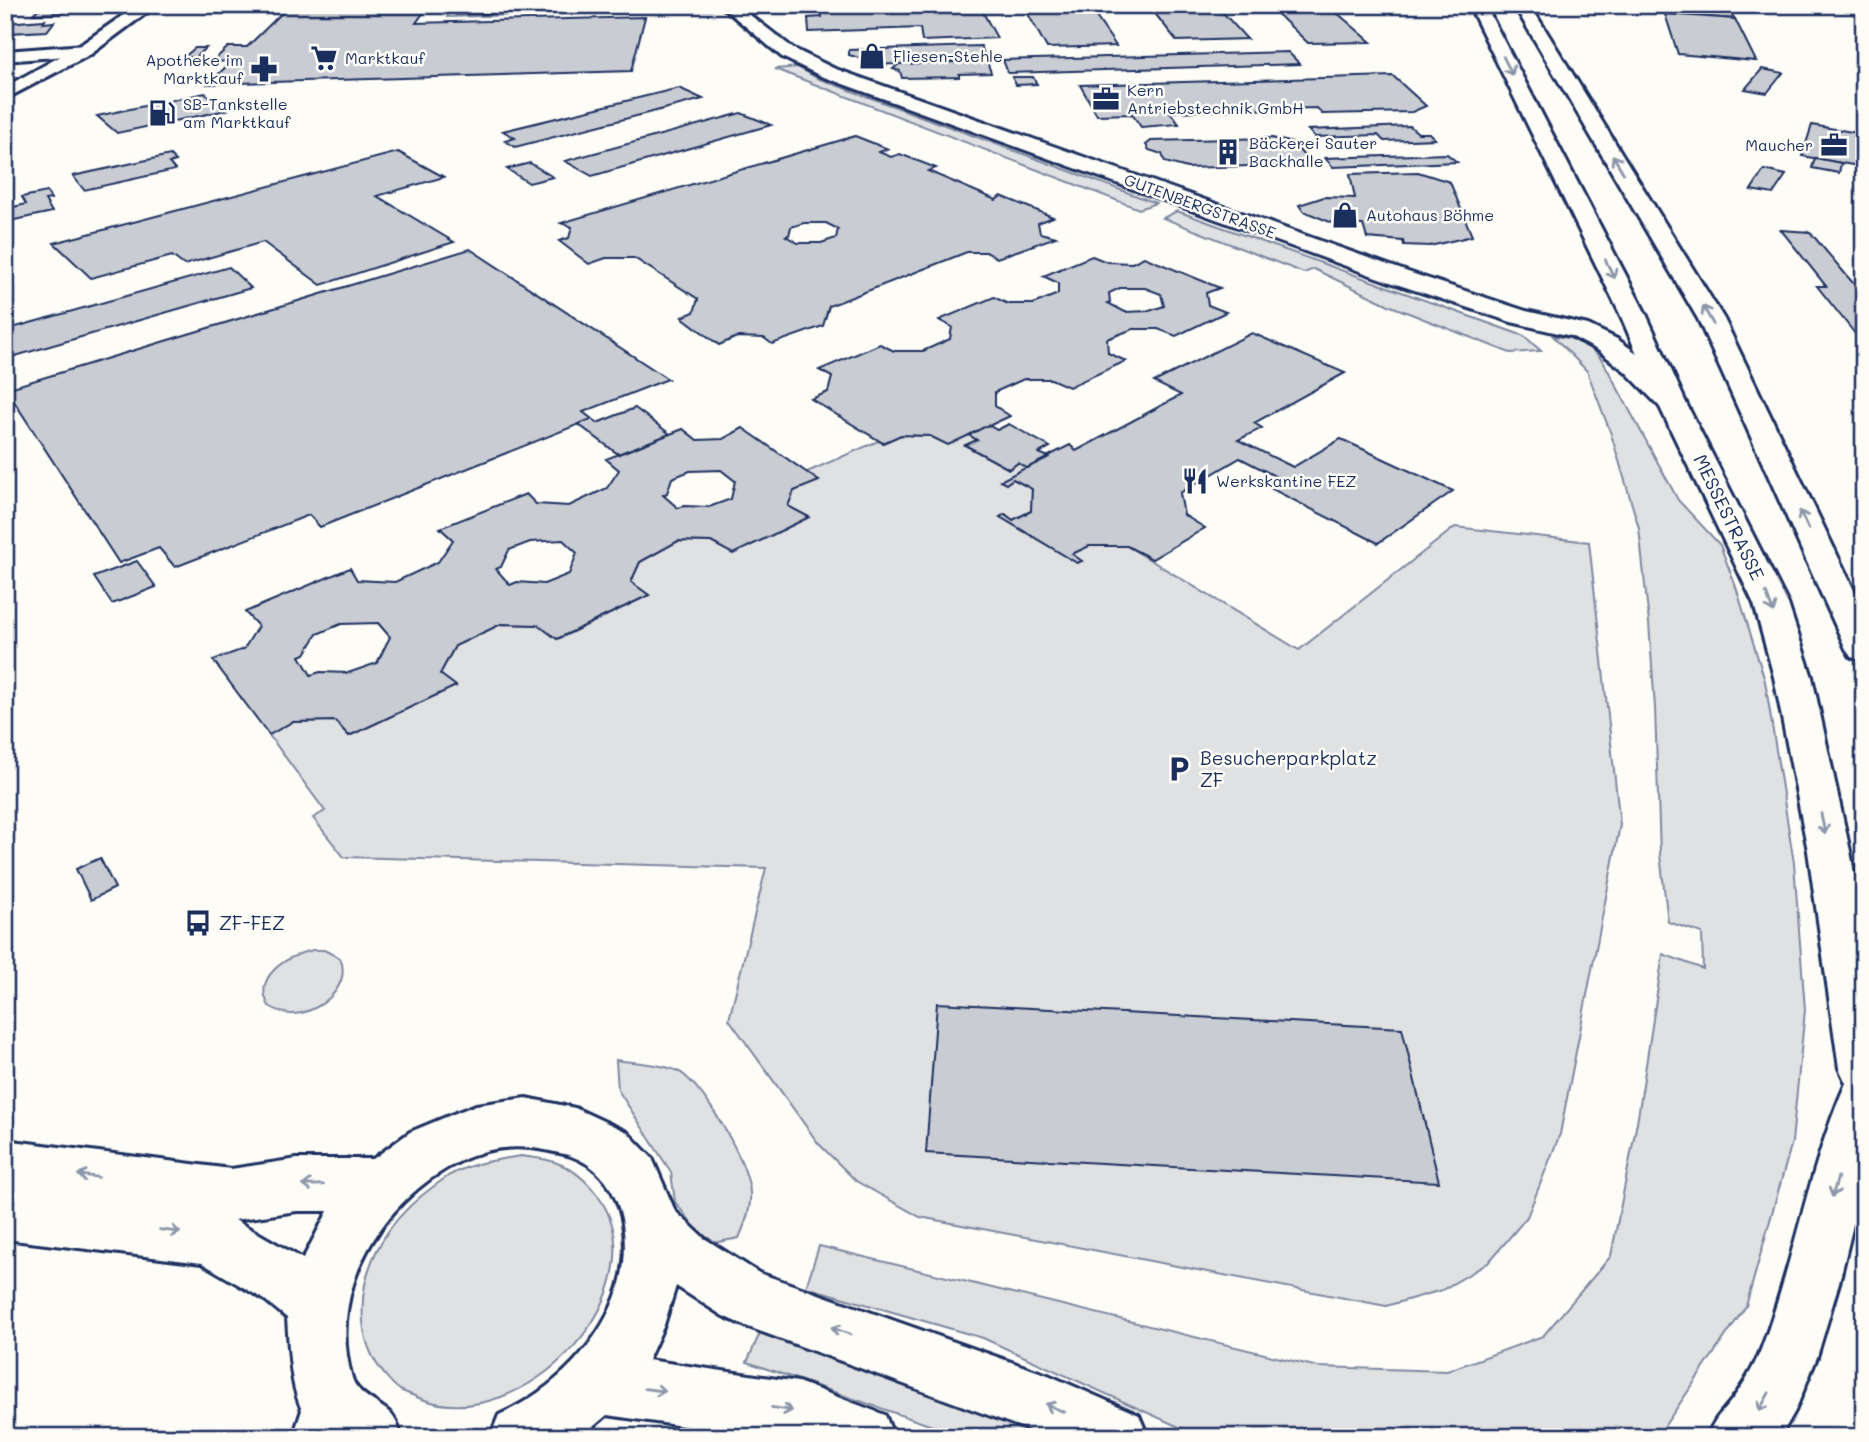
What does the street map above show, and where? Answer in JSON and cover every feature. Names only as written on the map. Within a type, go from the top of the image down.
[{"type":"street","name":"GUTENBERGSTRASSE","points":[[727,5],[788,52],[827,72],[1387,273],[1520,317],[1579,330],[1608,345],[1635,365],[1672,403]]},
{"type":"street","name":"MESSESTRASSE","points":[[1477,5],[1633,314],[1672,403],[1771,604],[1793,677],[1829,851],[1864,1068]]},
{"type":"street","points":[[1522,5],[1711,319],[1864,649]]},
{"type":"street","points":[[5,94],[85,50],[142,7]]},
{"type":"street","points":[[5,56],[85,50]]},
{"type":"street","points":[[1738,1437],[1750,1428],[1789,1359],[1836,1183],[1864,1099]]},
{"type":"street","points":[[342,1426],[314,1345],[316,1304],[328,1261],[351,1221],[382,1185],[415,1158],[452,1138],[504,1123],[556,1125],[600,1142],[625,1163],[642,1192],[652,1227],[651,1278],[632,1332],[596,1383],[566,1409],[528,1435]]},
{"type":"street","points":[[5,1165],[231,1195],[297,1185],[382,1185]]},
{"type":"street","points":[[5,1212],[209,1236],[285,1280],[316,1304]]},
{"type":"street","points":[[652,1227],[684,1258],[743,1296],[1048,1405],[1117,1437]]},
{"type":"street","points":[[596,1383],[798,1412],[863,1437]]},
{"type":"shaded area","points":[[454,5],[461,5],[456,15],[646,10],[648,5],[706,5],[712,10],[447,17]]},
{"type":"shaded area","points":[[798,67],[817,78],[1156,203],[1139,209],[775,69]]},
{"type":"shaded area","points":[[1177,211],[1524,336],[1541,351],[1510,353],[1391,306],[1314,269],[1304,273],[1163,218]]},
{"type":"shaded area","points":[[1553,336],[1582,342],[1603,361],[1678,500],[1720,545],[1765,681],[1794,863],[1805,1010],[1792,1142],[1746,1306],[1657,1437],[1201,1437],[983,1338],[806,1287],[819,1246],[1318,1367],[1447,1371],[1543,1336],[1611,1256],[1638,1117],[1663,954],[1703,969],[1702,933],[1668,922],[1660,854],[1649,623],[1639,528],[1611,434],[1587,371]]},
{"type":"shaded area","points":[[901,435],[930,436],[948,445],[969,435],[977,440],[966,446],[1009,469],[1018,463],[1027,468],[1013,479],[1032,489],[1031,511],[1013,520],[1005,514],[1001,517],[1077,563],[1081,561],[1072,554],[1089,546],[1127,546],[1299,650],[1455,527],[1589,542],[1620,825],[1560,1134],[1527,1217],[1488,1263],[1442,1290],[1386,1306],[920,1217],[856,1181],[818,1143],[729,1019],[766,868],[344,857],[313,818],[325,811],[269,735],[292,722],[335,721],[349,736],[455,686],[440,674],[455,646],[501,624],[538,625],[558,639],[649,595],[631,582],[640,562],[678,541],[711,542],[733,554],[808,518],[788,506],[794,491],[818,481],[807,472],[878,441],[883,443]]},
{"type":"shaded area","points":[[313,950],[324,950],[340,958],[343,969],[337,989],[321,1004],[300,1013],[287,1014],[269,1006],[265,986],[275,969],[293,957]]},
{"type":"shaded area","points":[[616,1060],[662,1066],[678,1071],[693,1084],[713,1109],[738,1155],[750,1188],[749,1210],[739,1238],[708,1244],[675,1202],[671,1172],[618,1090]]},
{"type":"shaded area","points":[[521,1156],[549,1160],[569,1169],[580,1176],[598,1196],[614,1233],[613,1273],[598,1312],[573,1348],[539,1377],[500,1397],[459,1405],[419,1398],[400,1390],[388,1379],[375,1360],[364,1327],[364,1291],[374,1257],[382,1241],[408,1208],[450,1175],[479,1164]]},
{"type":"shaded area","points":[[764,1324],[1001,1417],[1041,1437],[964,1437],[747,1362]]},
{"type":"building","points":[[290,5],[429,5],[416,23],[645,17],[631,71],[208,84],[232,61],[212,62],[228,47],[247,47]]},
{"type":"building","points":[[471,5],[646,5],[645,10],[459,14],[462,8]]},
{"type":"building","points":[[771,5],[979,5],[997,38],[922,41],[920,28],[809,32],[808,18],[822,17],[821,12],[771,13]]},
{"type":"building","points":[[1023,5],[1088,5],[1116,46],[1047,48]]},
{"type":"building","points":[[1148,5],[1216,5],[1247,39],[1177,41]]},
{"type":"building","points":[[1268,5],[1328,5],[1371,42],[1308,43]]},
{"type":"building","points":[[1663,5],[1725,5],[1735,19],[1665,14]]},
{"type":"building","points":[[68,7],[63,13],[33,14],[38,9]]},
{"type":"building","points":[[1665,14],[1735,19],[1756,61],[1678,54]]},
{"type":"building","points":[[45,20],[43,23],[54,22],[47,31],[7,33],[12,28],[5,29],[5,23]]},
{"type":"building","points":[[981,46],[987,61],[868,65],[866,60],[849,55],[849,50]]},
{"type":"building","points":[[195,48],[206,48],[195,57],[183,58]]},
{"type":"building","points":[[1288,52],[1300,64],[1008,73],[1003,60]]},
{"type":"building","points":[[987,61],[991,73],[959,74],[959,77],[902,78],[900,71],[893,69],[899,64]]},
{"type":"building","points":[[1762,69],[1783,73],[1767,93],[1745,89]]},
{"type":"building","points":[[1393,76],[1426,106],[1412,112],[1322,114],[1317,108],[1170,112],[1179,124],[1141,127],[1132,114],[1097,115],[1080,85]]},
{"type":"building","points":[[1012,77],[1033,77],[1037,84],[1016,85]]},
{"type":"building","points":[[679,88],[703,99],[515,147],[505,141],[515,138],[503,131]]},
{"type":"building","name":"SB-Tankstelle am Marktkauf","points":[[205,93],[227,110],[117,133],[97,116]]},
{"type":"building","points":[[741,113],[771,125],[592,176],[565,161]]},
{"type":"building","name":"Maucher","points":[[1812,125],[1864,134],[1864,167],[1802,156]]},
{"type":"building","points":[[1410,126],[1418,133],[1429,133],[1435,139],[1384,141],[1378,135],[1315,137],[1308,130]]},
{"type":"building","points":[[855,136],[888,149],[879,152],[891,157],[900,154],[936,168],[928,171],[996,200],[1001,196],[1053,217],[1038,223],[1040,233],[1056,237],[997,258],[986,252],[967,252],[829,306],[823,326],[772,344],[764,338],[737,337],[719,345],[682,317],[694,312],[698,299],[634,258],[606,258],[589,264],[559,241],[569,238],[572,227],[561,223]],"holes":[[[804,223],[826,223],[838,229],[836,238],[821,243],[798,243],[786,236],[789,235],[791,227]]]},
{"type":"building","name":"Bäckerei Sauter Backhalle","points":[[1272,138],[1293,143],[1311,164],[1187,168],[1165,162],[1162,154],[1149,150],[1146,145],[1151,141]]},
{"type":"building","points":[[398,152],[444,177],[377,196],[454,242],[321,285],[263,242],[184,265],[172,256],[91,278],[54,243]]},
{"type":"building","points":[[1447,154],[1457,162],[1333,167],[1325,158]]},
{"type":"building","points":[[170,155],[176,161],[169,163],[175,170],[84,190],[73,176]]},
{"type":"building","points":[[1815,158],[1841,163],[1839,173],[1812,168]]},
{"type":"building","points":[[530,163],[553,177],[529,183],[507,169]]},
{"type":"building","points":[[1764,170],[1786,175],[1773,194],[1751,190]]},
{"type":"building","points":[[1418,172],[1450,182],[1472,236],[1430,246],[1404,245],[1403,241],[1367,238],[1363,225],[1335,224],[1303,211],[1299,205],[1324,197],[1355,198],[1350,174]]},
{"type":"building","points":[[47,192],[51,199],[45,200],[52,212],[5,222],[5,209],[26,204],[22,197]]},
{"type":"building","points":[[1781,230],[1810,232],[1858,289],[1864,289],[1864,345],[1817,286],[1826,286]]},
{"type":"building","points":[[470,249],[668,379],[583,412],[592,419],[320,527],[309,515],[175,567],[159,548],[119,563],[6,389]]},
{"type":"building","points":[[1092,256],[1107,262],[1132,263],[1144,257],[1220,288],[1206,293],[1208,305],[1226,312],[1176,336],[1158,329],[1133,329],[1107,339],[1108,353],[1126,361],[1069,387],[1051,379],[1024,379],[995,392],[995,406],[1010,416],[948,445],[930,436],[901,435],[883,443],[811,399],[828,392],[832,377],[819,370],[880,344],[894,351],[923,351],[950,339],[952,327],[939,320],[994,297],[1008,304],[1033,304],[1058,294],[1058,283],[1043,276]],"holes":[[[1120,288],[1145,288],[1161,294],[1164,306],[1149,311],[1125,312],[1108,303],[1109,293]]]},
{"type":"building","points":[[229,267],[251,288],[5,359],[5,330]]},
{"type":"building","points":[[1252,333],[1345,373],[1254,423],[1262,428],[1238,440],[1293,467],[1341,439],[1453,491],[1378,543],[1264,485],[1277,477],[1240,458],[1180,493],[1184,515],[1205,528],[1152,559],[1127,546],[1089,546],[1072,554],[1082,561],[1077,563],[1000,517],[1005,514],[1013,520],[1031,511],[1032,489],[1013,479],[1006,484],[1000,481],[1070,445],[1076,451],[1181,395],[1154,382]]},
{"type":"building","points":[[635,408],[670,434],[618,454],[578,424],[592,419],[597,423]]},
{"type":"building","points":[[1009,424],[1050,447],[1039,453],[1049,457],[1027,468],[1018,463],[1009,469],[965,445],[977,440],[969,435],[988,425],[997,430]]},
{"type":"building","points":[[743,428],[819,481],[794,491],[788,506],[809,517],[733,554],[711,542],[678,541],[640,562],[631,582],[649,595],[557,639],[538,625],[501,624],[455,646],[440,674],[456,686],[349,736],[335,721],[292,722],[269,735],[213,660],[244,649],[258,626],[245,612],[350,568],[357,580],[395,582],[438,562],[453,540],[440,528],[526,494],[536,504],[569,506],[607,488],[619,470],[606,459],[683,429],[697,440],[723,439]],"holes":[[[721,470],[735,481],[731,499],[709,507],[678,508],[663,495],[667,493],[672,478],[690,471]],[[563,540],[577,553],[569,574],[544,584],[517,582],[510,585],[496,569],[501,567],[509,550],[530,542]],[[378,623],[390,637],[377,663],[348,673],[320,672],[311,675],[300,656],[305,654],[317,634],[341,624]]]},
{"type":"building","points":[[137,561],[156,587],[112,604],[94,577]]},
{"type":"building","points":[[100,858],[115,888],[91,900],[76,869]]},
{"type":"building","points":[[937,1003],[1402,1028],[1439,1182],[926,1153]]},
{"type":"place","name":"Fliesen-Stehle","points":[[872,56]]},
{"type":"place","name":"Marktkauf","points":[[324,58]]},
{"type":"place","name":"Apotheke im Marktkauf","points":[[264,69]]},
{"type":"place","name":"Kern Antriebstechnik GmbH","points":[[1106,99]]},
{"type":"place","name":"SB-Tankstelle am Marktkauf","points":[[162,113]]},
{"type":"place","name":"Maucher","points":[[1834,145]]},
{"type":"place","name":"Bäckerei Sauter Backhalle","points":[[1228,152]]},
{"type":"place","name":"Autohaus Böhme","points":[[1345,215]]},
{"type":"place","name":"Werkskantine FEZ","points":[[1195,481]]},
{"type":"place","name":"Besucherparkplatz ZF","points":[[1179,769]]},
{"type":"place","name":"ZF-FEZ","points":[[198,923]]}]
